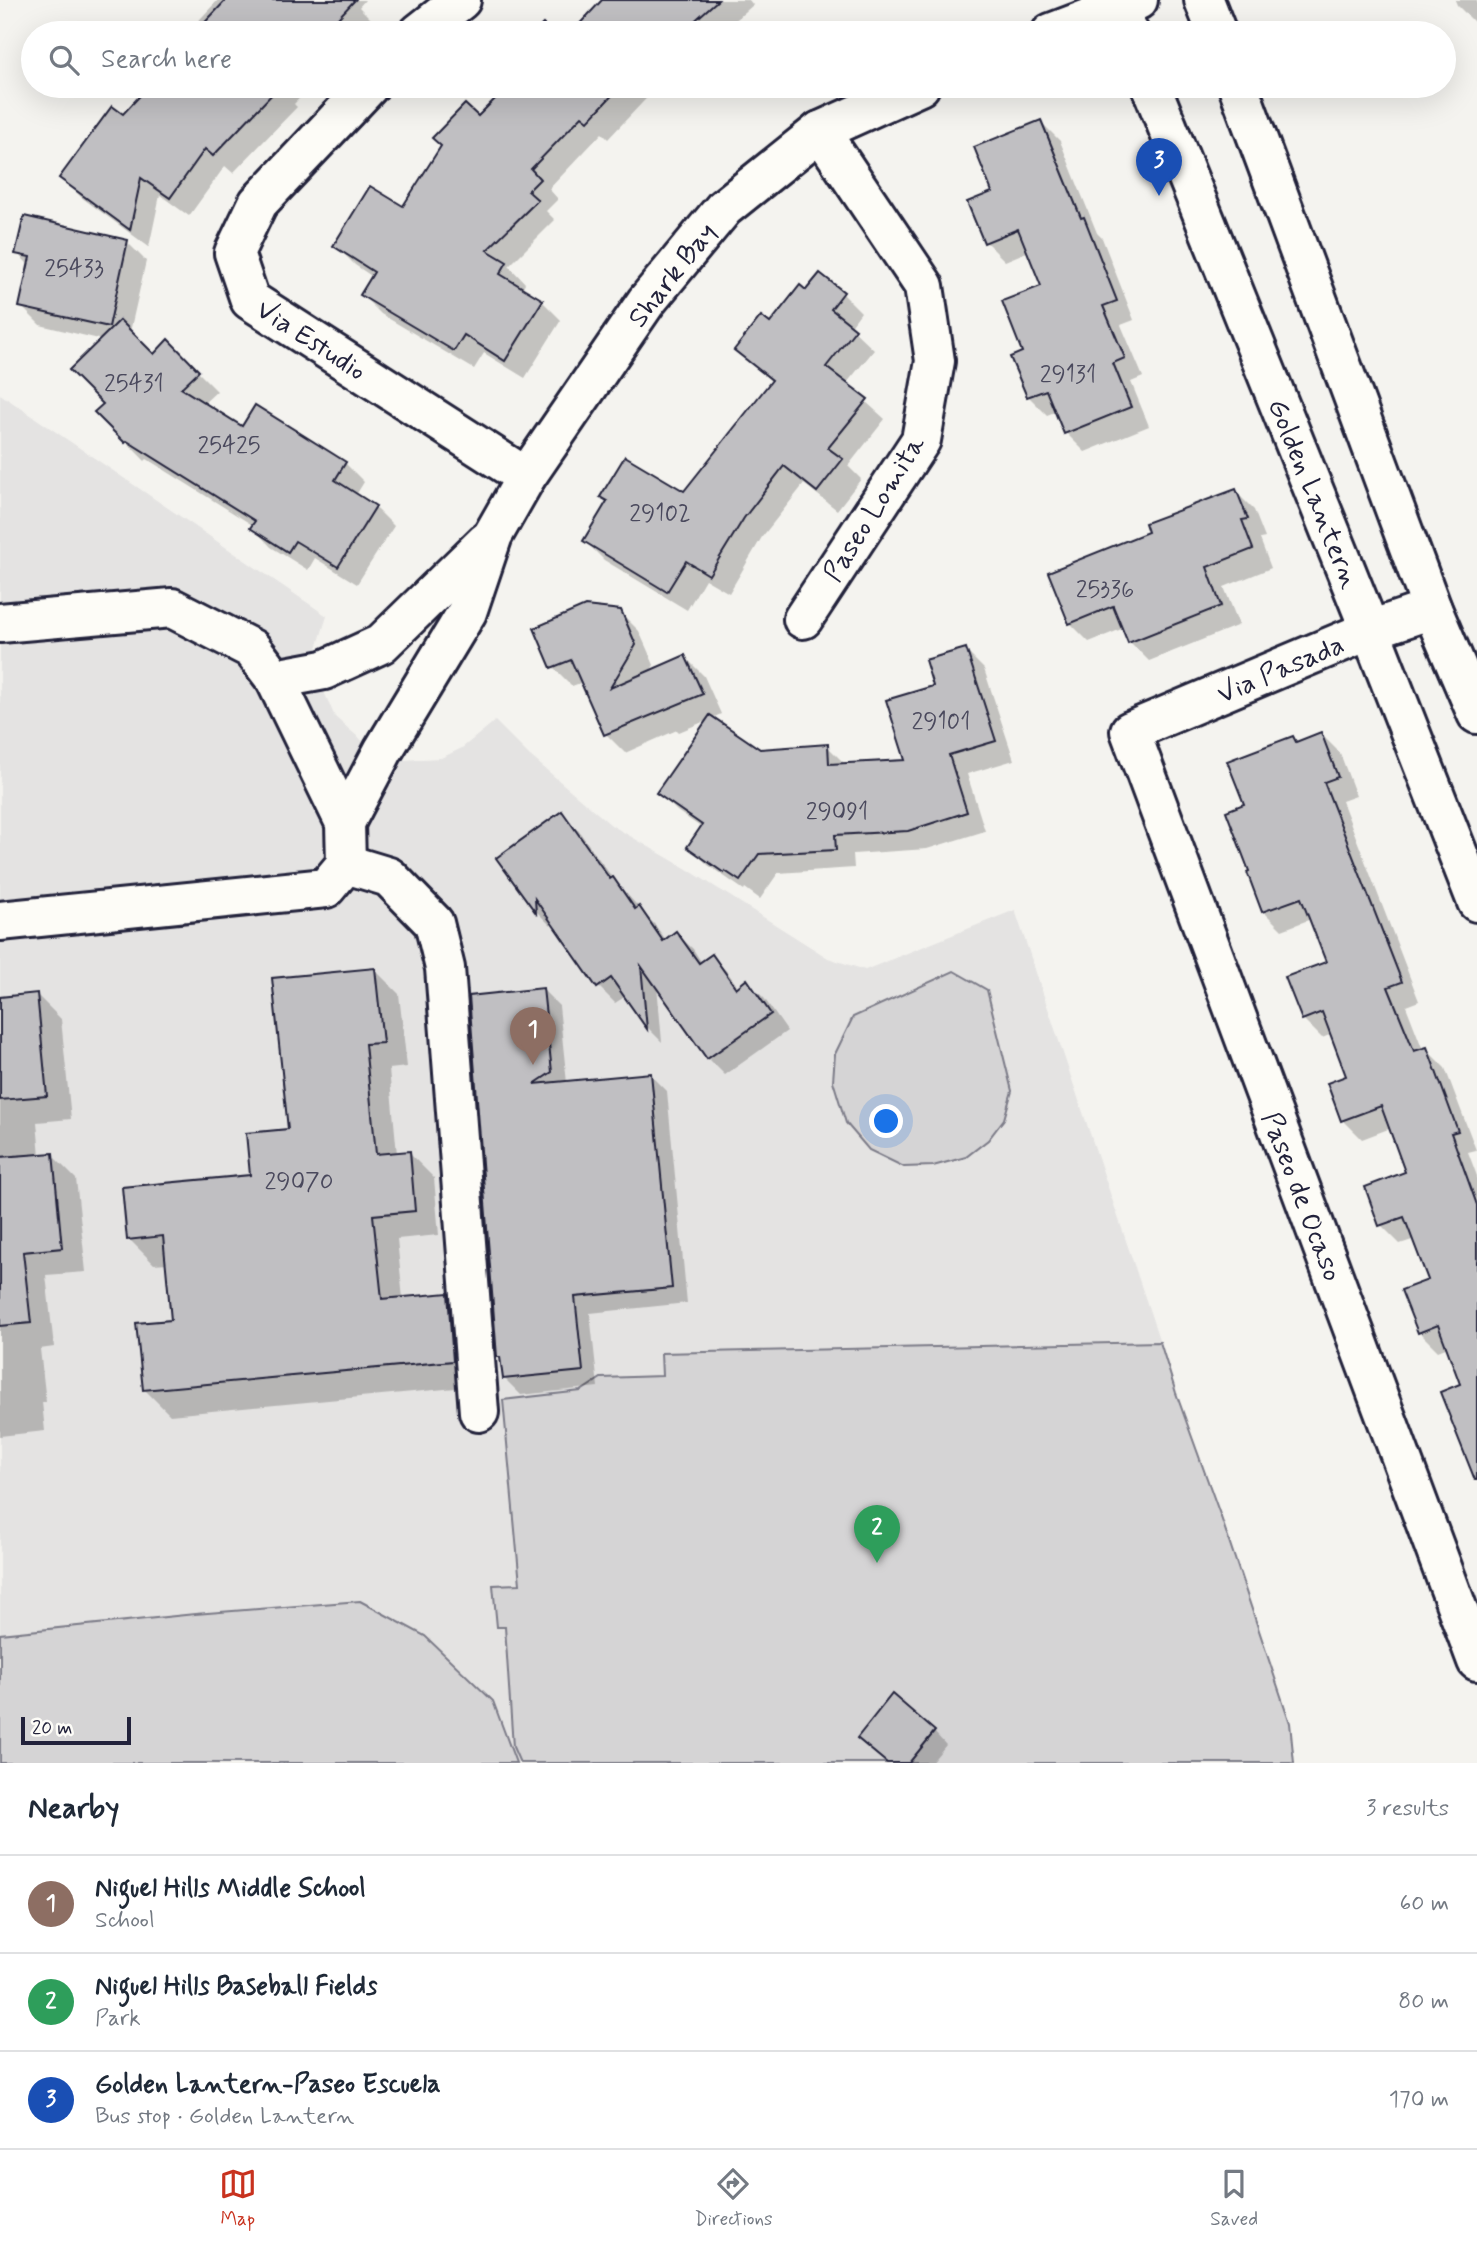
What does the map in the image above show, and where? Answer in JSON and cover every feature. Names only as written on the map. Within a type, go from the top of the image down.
[{"type":"street","points":[[434,21],[461,0]]},
{"type":"street","points":[[1204,0],[1212,21]]},
{"type":"street","points":[[1090,21],[1126,10]]},
{"type":"street","name":"Via Estudio","points":[[358,98],[258,203],[234,253],[250,300],[526,477]]},
{"type":"street","name":"Shark Bay","points":[[493,535],[526,477],[646,302],[724,208],[820,131],[889,98]]},
{"type":"street","name":"Golden Lantern","points":[[1156,98],[1477,902]]},
{"type":"street","points":[[1242,98],[1432,609],[1477,714]]},
{"type":"street","name":"Paseo Lomita","points":[[803,619],[921,440],[935,362],[924,285],[820,131]]},
{"type":"street","points":[[275,679],[324,670],[381,644],[493,535]]},
{"type":"street","points":[[345,822],[383,751],[467,612],[493,535]]},
{"type":"street","points":[[0,623],[172,608],[252,649],[275,679],[345,822],[346,864],[326,888],[0,921]]},
{"type":"street","name":"Via Pasada","points":[[1129,731],[1370,630],[1432,609]]},
{"type":"street","name":"Paseo de Ocaso","points":[[1129,731],[1477,1661]]},
{"type":"street","points":[[346,864],[389,877],[434,923],[445,968],[479,1412]]},
{"type":"shaded area","points":[[0,394],[327,616],[317,648],[324,692],[335,717],[373,750],[403,760],[441,758],[462,748],[495,721],[529,755],[611,825],[687,869],[828,958],[865,970],[1015,910],[1160,1342],[662,1353],[662,1376],[601,1378],[581,1391],[503,1400],[521,1584],[494,1586],[505,1627],[513,1747],[520,1763],[0,1763]]},
{"type":"shaded area","points":[[954,971],[987,990],[1012,1091],[1004,1119],[988,1140],[966,1157],[933,1166],[904,1167],[869,1150],[846,1123],[833,1081],[835,1054],[853,1017]]},
{"type":"shaded area","points":[[1160,1342],[1290,1723],[1294,1763],[520,1763],[513,1747],[505,1627],[497,1627],[493,1585],[520,1584],[503,1400],[581,1391],[601,1378],[662,1376],[661,1353]]},
{"type":"shaded area","points":[[360,1601],[425,1636],[493,1701],[516,1763],[0,1763],[0,1634],[195,1614]]},
{"type":"building","points":[[226,0],[355,0],[335,21],[206,21]]},
{"type":"building","points":[[602,0],[718,0],[694,21],[582,21]]},
{"type":"building","points":[[138,98],[268,98],[213,156],[205,149],[170,198],[141,178],[130,230],[59,178],[112,106],[123,114]]},
{"type":"building","points":[[496,98],[610,98],[588,121],[582,116],[531,169],[540,179],[528,191],[538,200],[487,250],[507,262],[500,274],[543,300],[505,361],[464,335],[454,351],[360,295],[374,272],[333,246],[370,186],[403,206],[441,146],[432,138],[465,104],[478,116]]},
{"type":"building","points":[[1041,120],[1117,301],[1103,306],[1125,358],[1113,363],[1131,407],[1064,434],[1046,390],[1027,397],[1010,357],[1022,352],[1002,301],[1041,286],[1018,229],[984,243],[967,202],[992,192],[974,147]]},
{"type":"building","points":[[24,216],[128,240],[109,327],[19,307],[30,257],[15,254]]},
{"type":"building","points":[[820,273],[844,292],[831,309],[856,329],[826,367],[868,399],[828,448],[843,459],[817,492],[784,466],[744,518],[709,575],[686,561],[667,592],[583,541],[607,501],[600,497],[625,456],[684,491],[772,380],[734,350],[761,316],[770,323],[800,285],[806,290]]},
{"type":"building","points":[[120,320],[154,354],[168,339],[199,371],[181,388],[242,426],[255,405],[346,462],[335,480],[376,506],[338,567],[295,541],[288,552],[250,528],[255,521],[127,441],[125,443],[94,412],[103,404],[69,370]]},
{"type":"building","points":[[1236,489],[1248,519],[1242,520],[1253,549],[1207,567],[1221,606],[1128,643],[1113,606],[1069,624],[1048,572],[1148,532],[1145,523]]},
{"type":"building","points":[[585,606],[621,610],[636,645],[610,688],[685,655],[703,694],[604,735],[571,660],[551,668],[534,628]]},
{"type":"building","points":[[966,648],[996,741],[949,755],[967,812],[908,831],[835,835],[836,850],[759,854],[740,881],[687,847],[702,825],[656,793],[710,715],[760,749],[828,744],[829,764],[905,760],[886,700],[933,686],[925,660]]},
{"type":"building","points":[[1321,732],[1338,777],[1324,782],[1402,982],[1388,987],[1414,1051],[1427,1047],[1458,1131],[1451,1133],[1477,1205],[1477,1480],[1440,1392],[1460,1384],[1438,1325],[1418,1333],[1401,1290],[1428,1280],[1404,1217],[1379,1226],[1365,1187],[1405,1172],[1381,1106],[1341,1121],[1327,1083],[1346,1076],[1322,1012],[1302,1020],[1285,977],[1326,962],[1301,898],[1262,912],[1226,811],[1244,804],[1227,761],[1293,736],[1296,742]]},
{"type":"building","points":[[562,811],[610,879],[613,877],[635,909],[639,906],[663,941],[676,931],[699,963],[712,954],[736,988],[747,979],[771,1014],[707,1059],[641,966],[647,1029],[611,978],[597,988],[535,899],[536,913],[496,858]]},
{"type":"building","points":[[375,968],[383,1043],[365,1044],[376,1154],[410,1151],[415,1211],[373,1215],[382,1299],[448,1293],[453,1361],[143,1390],[136,1323],[171,1320],[163,1236],[127,1240],[122,1187],[250,1175],[246,1133],[288,1129],[272,978]]},
{"type":"building","points":[[543,988],[552,1072],[534,1084],[651,1073],[672,1288],[575,1297],[583,1371],[503,1379],[500,1357],[497,1357],[469,996]]},
{"type":"building","points":[[37,993],[47,1096],[0,1100],[0,997]]},
{"type":"building","points":[[53,1153],[62,1248],[23,1252],[31,1323],[0,1326],[0,1157]]},
{"type":"building","points":[[892,1694],[935,1731],[909,1763],[887,1763],[857,1738]]},
{"type":"place","name":"Golden Lantern-Paseo Escuela","points":[[1159,196]]},
{"type":"place","name":"Niguel Hills Middle School","points":[[533,1065]]},
{"type":"place","name":"Niguel Hills Baseball Fields","points":[[877,1563]]}]
